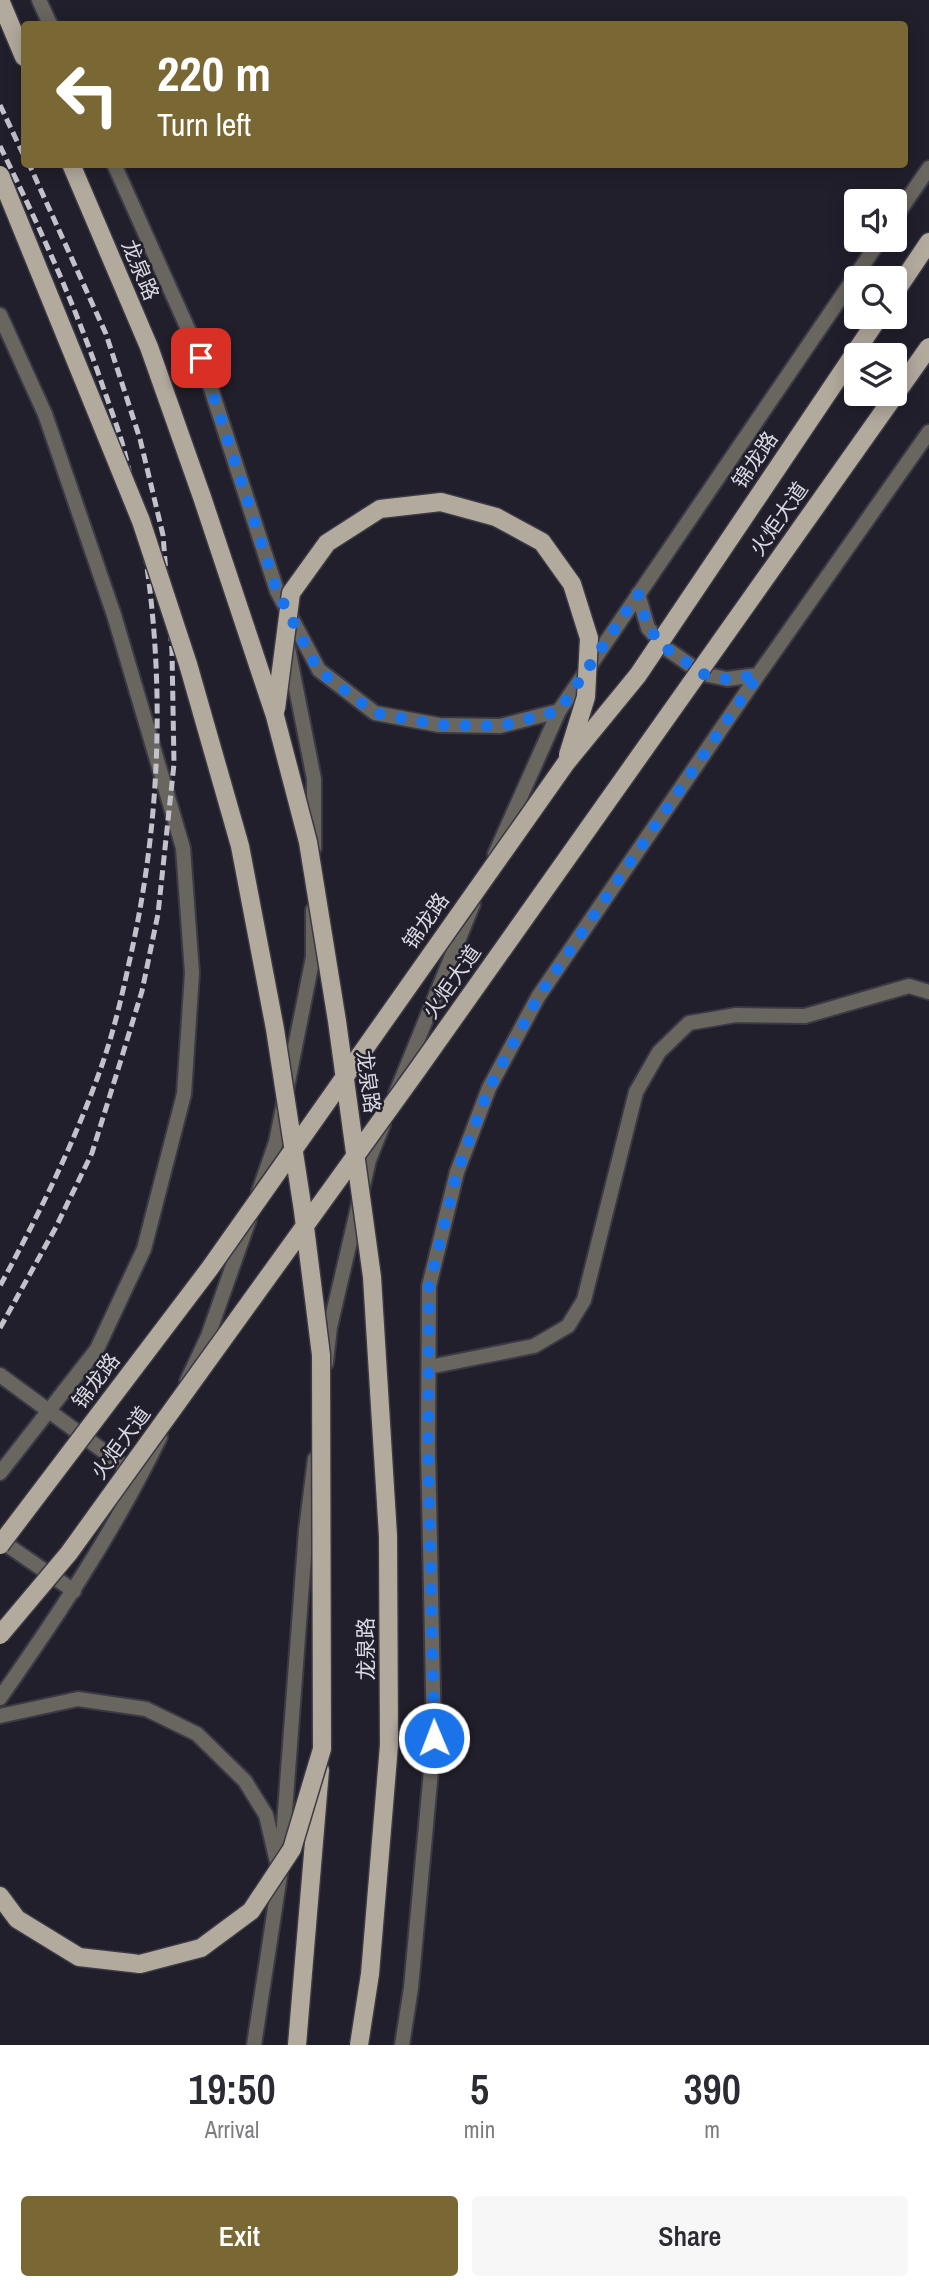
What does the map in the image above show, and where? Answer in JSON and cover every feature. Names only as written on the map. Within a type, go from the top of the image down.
[{"type":"main road","points":[[3,7],[21,50]]},
{"type":"main road","name":"龙泉路","points":[[73,168],[149,347],[275,716],[308,842],[343,1062],[372,1277],[388,1535],[389,1745],[370,1974],[359,2045]]},
{"type":"main road","name":"龙泉路","points":[[0,175],[141,522],[188,664],[240,846],[275,1029],[303,1211],[321,1355],[322,1749],[296,2045]]},
{"type":"main road","points":[[907,275],[929,242]]},
{"type":"main road","name":"锦龙路","points":[[0,1542],[210,1268],[566,763],[638,676],[871,329]]},
{"type":"main road","name":"火炬大道","points":[[0,1635],[69,1553],[418,1069],[929,347]]},
{"type":"main road","points":[[275,716],[290,593],[327,543],[380,509],[441,502],[496,517],[542,542],[572,584],[589,638],[586,696],[566,763]]},
{"type":"main road","points":[[0,1650],[69,1553]]},
{"type":"main road","points":[[0,1896],[17,1919],[79,1956],[140,1964],[201,1948],[251,1911],[292,1849],[322,1749]]},
{"type":"street","points":[[39,0],[50,21]]},
{"type":"street","points":[[0,1698],[74,1591],[140,1478],[208,1336],[276,1142],[313,957],[314,779],[277,591],[201,358],[116,168]]},
{"type":"street","points":[[907,200],[929,168]]},
{"type":"street","points":[[254,2045],[280,1875],[306,1530],[330,1327],[369,1160],[454,947],[559,711],[872,252]]},
{"type":"street","points":[[0,314],[45,414],[110,603],[183,848],[192,973],[184,1094],[144,1249],[97,1349],[0,1474]]},
{"type":"street","points":[[402,2045],[411,1988],[434,1738],[428,1447],[429,1286],[457,1172],[489,1088],[538,997],[758,675],[929,432]]},
{"type":"street","points":[[277,591],[318,670],[375,713],[439,725],[500,726],[559,711]]},
{"type":"street","points":[[638,594],[648,628],[667,649],[703,674],[727,679],[758,675]]},
{"type":"street","points":[[429,1367],[534,1346],[568,1326],[584,1300],[636,1092],[659,1052],[689,1023],[736,1014],[805,1016],[909,986],[929,992]]},
{"type":"street","points":[[0,1376],[140,1478]]},
{"type":"street","points":[[0,1542],[74,1591]]},
{"type":"street","points":[[0,1716],[78,1699],[146,1709],[197,1734],[245,1781],[266,1815],[280,1875]]},
{"type":"railway","points":[[0,105],[21,150]]},
{"type":"railway","points":[[0,146],[67,293],[123,446],[148,575],[155,639],[157,705],[151,834],[142,899],[114,1025],[103,1062],[69,1148],[0,1286]]},
{"type":"railway","points":[[0,1328],[56,1227],[92,1153],[120,1063],[142,991],[158,914],[174,764],[172,651],[163,535],[140,439],[106,334],[31,168]]},
{"type":"route","points":[[201,358],[277,591],[318,670],[375,713],[439,725],[500,726],[559,711],[638,594],[648,628],[667,649],[703,674],[727,679],[758,675],[538,997],[489,1088],[457,1172],[429,1286],[428,1447],[434,1738]]}]
